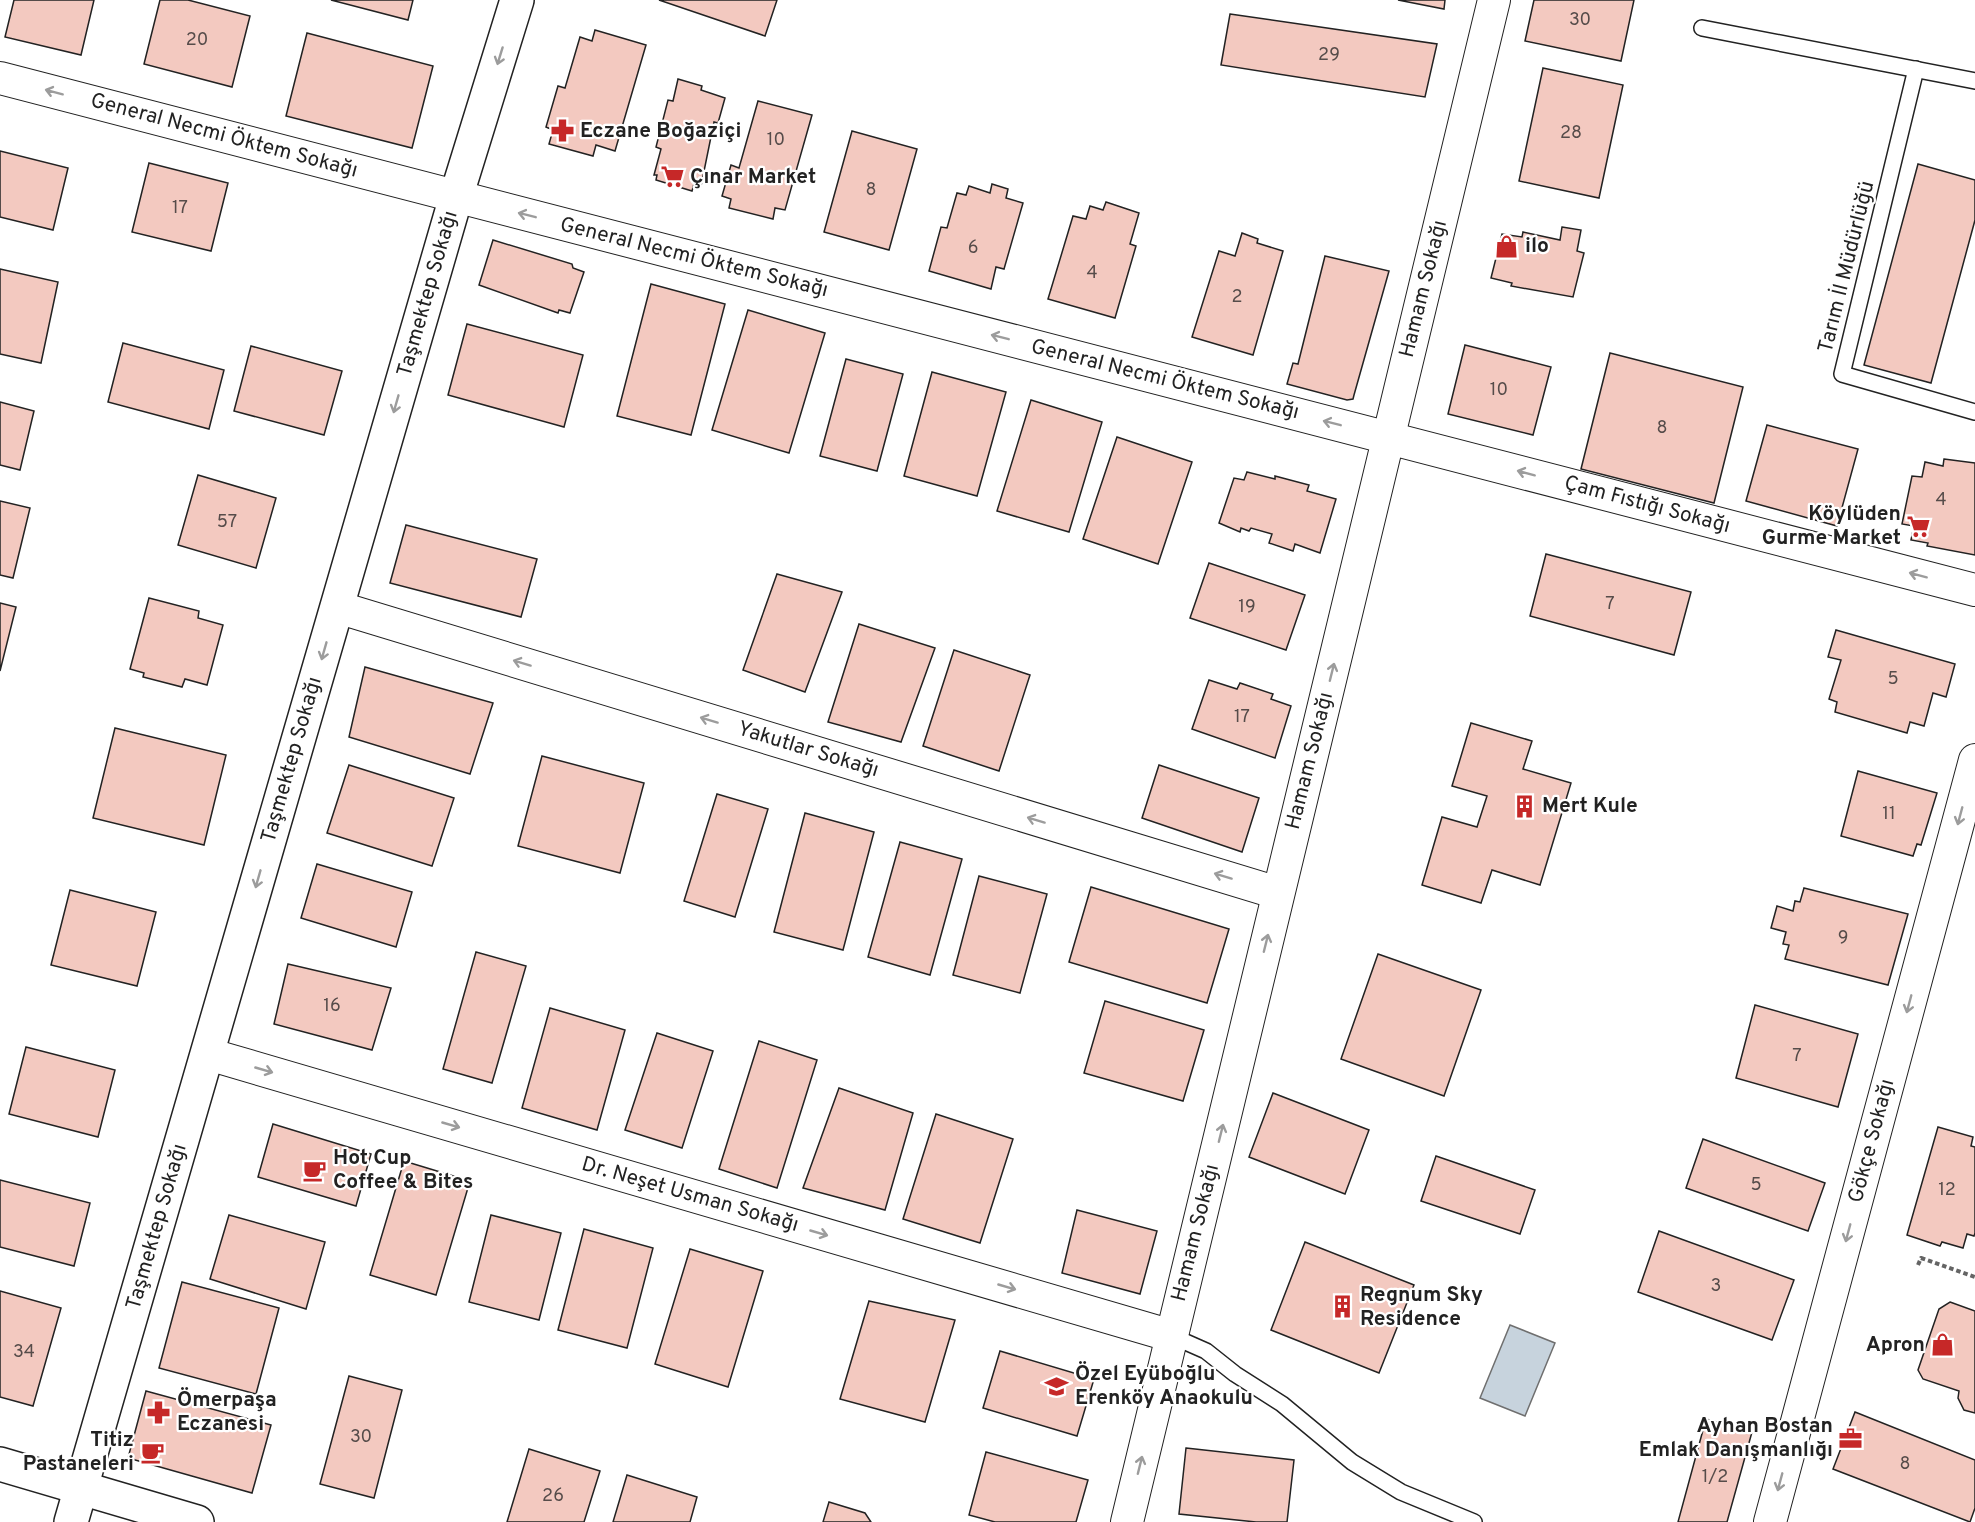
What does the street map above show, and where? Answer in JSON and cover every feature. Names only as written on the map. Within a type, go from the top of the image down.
[{"type":"street","name":"Taşmektep Sokağı","points":[[71,1522],[456,197],[518,0]]},
{"type":"street","name":"Hamam Sokağı","points":[[1127,1522],[1494,0]]},
{"type":"street","name":"General Necmi Öktem Sokağı","points":[[0,78],[1388,437]]},
{"type":"street","name":"Çam Fıstığı Sokağı","points":[[1388,437],[1975,590]]},
{"type":"street","name":"Yakutlar Sokağı","points":[[337,607],[1278,893]]},
{"type":"street","name":"Gökçe Sokağı","points":[[1770,1522],[1975,760]]},
{"type":"street","name":"Dr. Neşet Usman Sokağı","points":[[208,1054],[1172,1336]]},
{"type":"street","points":[[0,1464],[197,1522]]},
{"type":"lane","points":[[1702,28],[1975,81]]},
{"type":"lane","name":"Tarım İl Müdürlüğü","points":[[1916,69],[1842,375],[1975,412]]},
{"type":"lane","points":[[1172,1336],[1206,1351],[1235,1374],[1282,1404],[1352,1462],[1401,1492],[1474,1522]]},
{"type":"path","points":[[1918,1265],[1921,1258],[1975,1277]]},
{"type":"shaded area","points":[[1510,1325],[1555,1343],[1525,1416],[1480,1398]]},
{"type":"building","points":[[14,0],[94,0],[81,55],[5,37]]},
{"type":"building","points":[[160,0],[188,0],[250,16],[232,87],[144,64]]},
{"type":"building","points":[[331,0],[413,0],[408,20]]},
{"type":"building","points":[[659,0],[777,0],[765,36]]},
{"type":"building","points":[[1398,0],[1445,0],[1444,9]]},
{"type":"building","points":[[1534,0],[1634,0],[1621,61],[1525,41]]},
{"type":"building","points":[[1230,14],[1437,44],[1425,97],[1221,65]]},
{"type":"building","points":[[595,30],[646,45],[615,151],[596,145],[593,156],[549,144],[553,130],[546,127],[558,86],[565,88],[580,37],[592,41]]},
{"type":"building","points":[[307,33],[433,66],[412,148],[286,116]]},
{"type":"building","points":[[1543,68],[1623,85],[1599,198],[1519,181]]},
{"type":"building","points":[[678,79],[702,86],[701,90],[725,98],[718,123],[714,122],[701,186],[694,184],[692,191],[656,180],[657,175],[654,175],[661,149],[656,147],[668,100],[673,101]]},
{"type":"building","points":[[758,101],[812,115],[785,210],[775,208],[773,219],[729,208],[731,199],[722,196],[731,165],[739,168]]},
{"type":"building","points":[[852,131],[917,149],[889,250],[824,232]]},
{"type":"building","points":[[0,151],[68,168],[53,230],[0,217]]},
{"type":"building","points":[[149,163],[228,183],[211,251],[132,232]]},
{"type":"building","points":[[1918,164],[1975,180],[1975,220],[1931,383],[1864,365]]},
{"type":"building","points":[[992,184],[1008,189],[1006,198],[1023,203],[1004,269],[996,267],[991,289],[929,271],[941,227],[947,228],[957,193],[966,195],[969,186],[990,193]]},
{"type":"building","points":[[1106,202],[1139,213],[1130,244],[1136,246],[1115,318],[1048,299],[1073,216],[1086,219],[1090,206],[1103,210]]},
{"type":"building","points":[[1562,227],[1581,230],[1577,251],[1584,253],[1573,297],[1511,286],[1512,283],[1491,278],[1502,234],[1522,237],[1523,232],[1560,240]]},
{"type":"building","points":[[1242,233],[1258,239],[1257,243],[1283,251],[1253,355],[1192,337],[1219,251],[1235,256]]},
{"type":"building","points":[[493,240],[572,264],[573,268],[584,272],[570,313],[559,310],[558,313],[479,285]]},
{"type":"building","points":[[1325,256],[1389,271],[1353,399],[1347,400],[1287,384],[1293,363],[1298,364]]},
{"type":"building","points":[[0,269],[58,282],[41,363],[0,354]]},
{"type":"building","points":[[651,284],[725,304],[691,435],[617,416]]},
{"type":"building","points":[[748,310],[825,333],[789,453],[712,430]]},
{"type":"building","points":[[467,324],[583,355],[564,427],[448,395]]},
{"type":"building","points":[[123,343],[224,370],[209,429],[108,402]]},
{"type":"building","points":[[1465,345],[1551,367],[1533,435],[1448,414]]},
{"type":"building","points":[[251,346],[342,371],[324,435],[234,411]]},
{"type":"building","points":[[1610,353],[1743,387],[1714,503],[1581,469]]},
{"type":"building","points":[[846,359],[903,374],[877,471],[820,456]]},
{"type":"building","points":[[932,372],[1006,392],[977,496],[904,476]]},
{"type":"building","points":[[1031,400],[1102,422],[1069,532],[997,511]]},
{"type":"building","points":[[0,402],[34,411],[20,470],[0,465]]},
{"type":"building","points":[[1767,425],[1858,449],[1837,526],[1746,501]]},
{"type":"building","points":[[1117,437],[1192,462],[1158,564],[1083,539]]},
{"type":"building","points":[[1944,459],[1975,463],[1975,555],[1927,546],[1928,543],[1911,540],[1914,526],[1902,524],[1912,476],[1922,477],[1925,462],[1943,466]]},
{"type":"building","points":[[1247,472],[1275,479],[1275,476],[1309,485],[1307,491],[1336,499],[1320,553],[1295,544],[1293,551],[1269,543],[1272,534],[1251,528],[1249,531],[1241,528],[1240,532],[1219,523],[1234,478],[1244,480]]},
{"type":"building","points":[[198,475],[276,498],[256,568],[178,545]]},
{"type":"building","points":[[0,501],[30,508],[13,578],[0,575]]},
{"type":"building","points":[[406,525],[537,559],[521,617],[390,583]]},
{"type":"building","points":[[1546,554],[1691,592],[1674,655],[1530,616]]},
{"type":"building","points":[[1209,563],[1305,595],[1286,650],[1190,618]]},
{"type":"building","points":[[777,574],[842,592],[805,692],[743,670]]},
{"type":"building","points":[[149,598],[199,611],[198,618],[223,625],[207,685],[185,679],[182,687],[143,677],[144,673],[130,669]]},
{"type":"building","points":[[0,603],[16,607],[0,671]]},
{"type":"building","points":[[859,624],[935,648],[901,742],[828,722]]},
{"type":"building","points":[[1836,630],[1955,664],[1946,697],[1933,693],[1924,726],[1910,722],[1907,733],[1835,712],[1837,702],[1829,699],[1841,660],[1828,657]]},
{"type":"building","points":[[954,650],[1030,675],[999,771],[923,746]]},
{"type":"building","points":[[365,667],[493,703],[470,774],[349,737]]},
{"type":"building","points":[[1209,680],[1237,689],[1240,683],[1273,694],[1271,699],[1291,706],[1275,758],[1192,729]]},
{"type":"building","name":"Mert Kule","points":[[1471,723],[1532,741],[1523,769],[1571,783],[1540,885],[1492,870],[1481,903],[1422,885],[1442,817],[1477,827],[1487,796],[1452,786]]},
{"type":"building","points":[[115,728],[226,755],[204,845],[93,818]]},
{"type":"building","points":[[542,756],[644,783],[620,873],[518,846]]},
{"type":"building","points":[[349,765],[454,798],[432,866],[327,833]]},
{"type":"building","points":[[1159,765],[1259,798],[1242,852],[1142,818]]},
{"type":"building","points":[[1858,771],[1937,793],[1921,845],[1917,844],[1913,856],[1841,836]]},
{"type":"building","points":[[717,794],[768,809],[735,917],[684,901]]},
{"type":"building","points":[[805,813],[874,832],[843,950],[774,932]]},
{"type":"building","points":[[900,842],[962,859],[930,975],[868,957]]},
{"type":"building","points":[[317,864],[412,892],[396,947],[301,918]]},
{"type":"building","points":[[979,876],[1047,894],[1020,993],[953,975]]},
{"type":"building","points":[[1091,887],[1229,929],[1207,1003],[1069,962]]},
{"type":"building","points":[[1804,888],[1908,914],[1888,985],[1785,959],[1789,945],[1783,944],[1786,932],[1771,928],[1777,906],[1793,911],[1795,901],[1800,902]]},
{"type":"building","points":[[70,890],[156,912],[137,986],[51,965]]},
{"type":"building","points":[[476,952],[526,966],[492,1083],[443,1069]]},
{"type":"building","points":[[1378,954],[1481,990],[1444,1096],[1341,1059]]},
{"type":"building","points":[[288,964],[391,988],[372,1050],[274,1024]]},
{"type":"building","points":[[1105,1001],[1204,1030],[1183,1101],[1084,1073]]},
{"type":"building","points":[[1755,1005],[1858,1034],[1838,1107],[1736,1078]]},
{"type":"building","points":[[550,1008],[625,1030],[597,1130],[522,1108]]},
{"type":"building","points":[[657,1033],[713,1051],[682,1148],[625,1130]]},
{"type":"building","points":[[759,1041],[817,1060],[777,1188],[719,1169]]},
{"type":"building","points":[[26,1047],[115,1070],[98,1137],[9,1114]]},
{"type":"building","points":[[839,1088],[913,1113],[885,1210],[803,1188]]},
{"type":"building","points":[[1273,1093],[1369,1130],[1345,1194],[1249,1157]]},
{"type":"building","points":[[936,1114],[1013,1139],[980,1243],[903,1219]]},
{"type":"building","points":[[273,1124],[371,1154],[356,1206],[258,1177]]},
{"type":"building","points":[[1938,1127],[1973,1137],[1971,1146],[1975,1147],[1975,1233],[1974,1236],[1967,1234],[1963,1248],[1942,1242],[1940,1246],[1907,1235]]},
{"type":"building","points":[[1703,1139],[1825,1183],[1808,1231],[1686,1188]]},
{"type":"building","points":[[1436,1156],[1535,1190],[1520,1234],[1421,1201]]},
{"type":"building","points":[[404,1161],[470,1181],[436,1295],[370,1275]]},
{"type":"building","points":[[0,1180],[90,1203],[74,1266],[0,1247]]},
{"type":"building","points":[[1077,1210],[1157,1231],[1140,1294],[1062,1273]]},
{"type":"building","points":[[229,1215],[325,1242],[306,1309],[210,1279]]},
{"type":"building","points":[[491,1215],[561,1233],[539,1320],[469,1302]]},
{"type":"building","points":[[584,1229],[653,1248],[627,1348],[558,1330]]},
{"type":"building","points":[[1659,1231],[1794,1280],[1772,1340],[1638,1292]]},
{"type":"building","name":"Regnum Sky Residence","points":[[1305,1242],[1414,1285],[1379,1373],[1271,1330]]},
{"type":"building","points":[[690,1249],[763,1271],[728,1387],[655,1364]]},
{"type":"building","points":[[182,1282],[279,1308],[256,1394],[159,1368]]},
{"type":"building","points":[[0,1291],[61,1308],[33,1406],[0,1397]]},
{"type":"building","points":[[869,1301],[955,1320],[925,1422],[840,1399]]},
{"type":"building","points":[[1950,1302],[1975,1311],[1975,1413],[1964,1410],[1958,1398],[1959,1391],[1923,1379],[1918,1370],[1939,1309]]},
{"type":"building","points":[[1000,1351],[1094,1379],[1077,1436],[983,1408]]},
{"type":"building","points":[[349,1376],[402,1390],[374,1498],[320,1484]]},
{"type":"building","points":[[146,1391],[271,1425],[252,1493],[128,1458]]},
{"type":"building","points":[[1855,1412],[1975,1460],[1975,1508],[1970,1522],[1833,1469]]},
{"type":"building","points":[[1706,1419],[1752,1432],[1727,1522],[1678,1522]]},
{"type":"building","points":[[1186,1448],[1294,1460],[1287,1522],[1256,1522],[1179,1514]]},
{"type":"building","points":[[529,1449],[600,1471],[584,1522],[507,1522]]},
{"type":"building","points":[[986,1452],[1088,1480],[1076,1522],[995,1522],[969,1515]]},
{"type":"building","points":[[627,1475],[697,1497],[690,1522],[613,1522]]},
{"type":"building","points":[[829,1502],[865,1513],[871,1522],[823,1522]]},
{"type":"place","name":"Eczane Boğaziçi","points":[[562,131]]},
{"type":"place","name":"Çınar Market","points":[[672,177]]},
{"type":"place","name":"ilo","points":[[1507,246]]},
{"type":"place","name":"Köylüden Gurme Market","points":[[1919,526]]},
{"type":"place","name":"Mert Kule","points":[[1524,806]]},
{"type":"place","name":"Hot Cup Coffee & Bites","points":[[315,1170]]},
{"type":"place","name":"Regnum Sky Residence","points":[[1342,1307]]},
{"type":"place","name":"Apron","points":[[1943,1345]]},
{"type":"place","name":"Özel Eyüboğlu Erenköy Anaokulu","points":[[1057,1386]]},
{"type":"place","name":"Ömerpaşa Eczanesi","points":[[159,1412]]},
{"type":"place","name":"Ayhan Bostan Emlak Danışmanlığı","points":[[1851,1438]]},
{"type":"place","name":"Titiz Pastaneleri","points":[[152,1452]]}]
